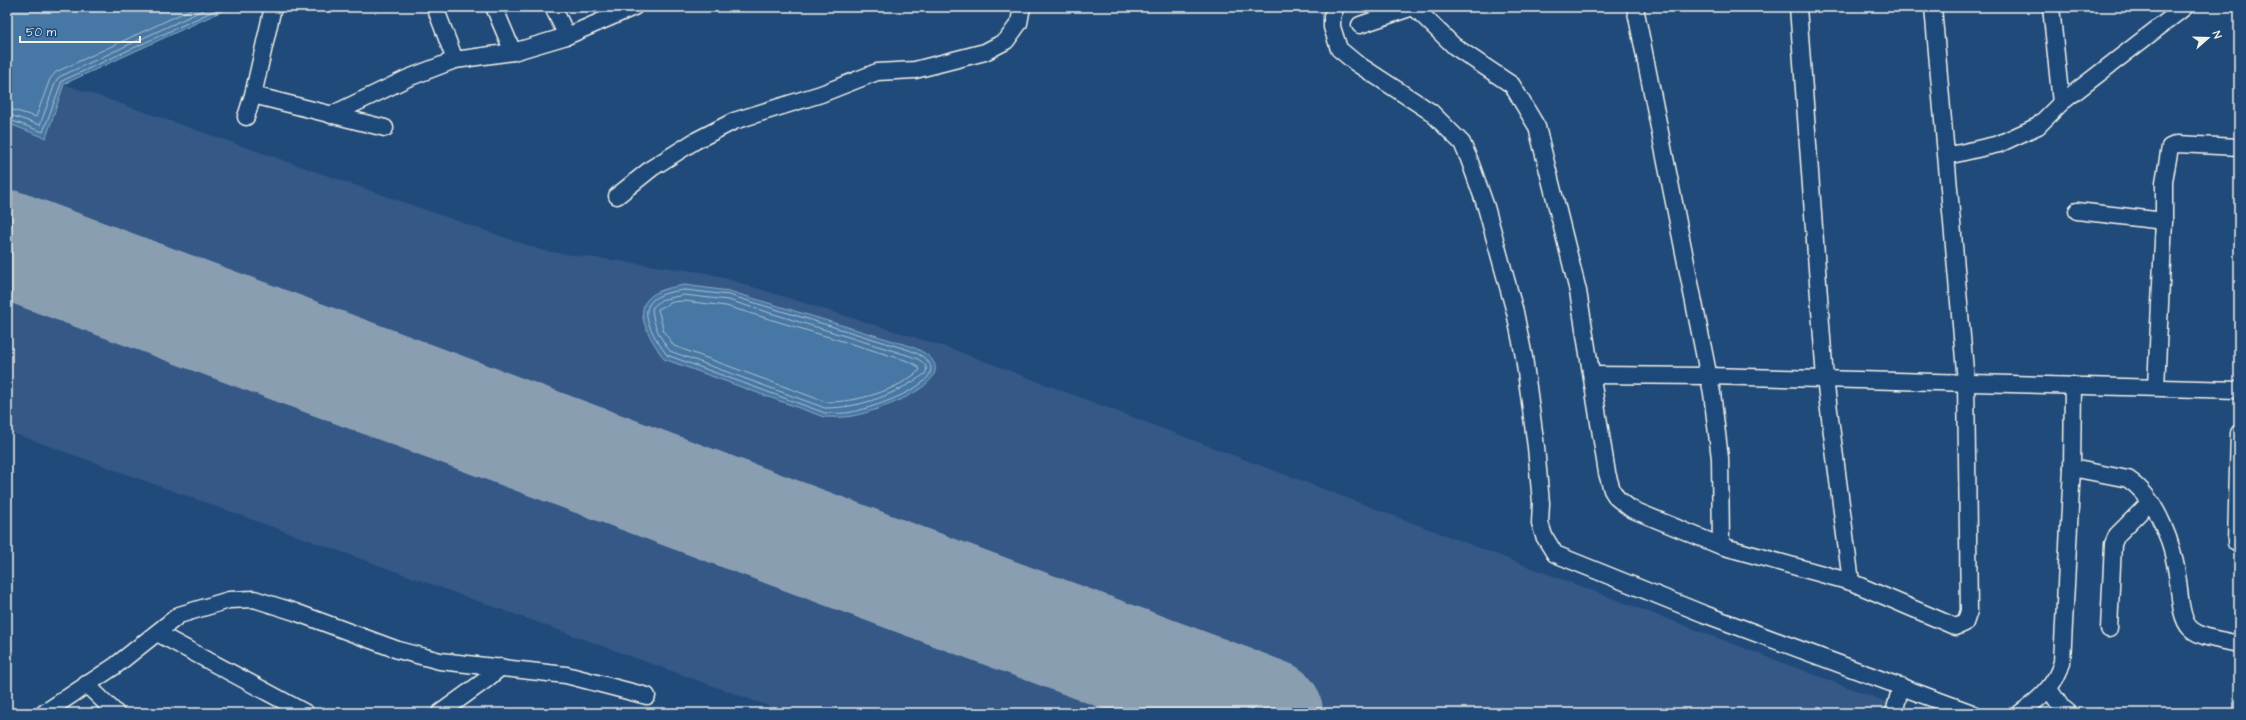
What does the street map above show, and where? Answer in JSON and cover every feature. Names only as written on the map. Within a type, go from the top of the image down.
[{"type":"street","points":[[246,117],[253,95],[273,7]]},
{"type":"street","points":[[435,7],[455,60]]},
{"type":"street","points":[[494,7],[514,52]]},
{"type":"street","points":[[553,7],[567,36]]},
{"type":"street","points":[[331,115],[408,78],[455,60],[514,52],[567,36],[634,7]]},
{"type":"street","points":[[617,196],[652,168],[695,141],[734,121],[821,94],[877,72],[915,70],[985,52],[1006,41],[1020,23],[1022,7]]},
{"type":"street","points":[[1336,7],[1332,16],[1332,27],[1339,49],[1356,63],[1431,112],[1462,143],[1469,159],[1486,207],[1515,312],[1524,357],[1535,440],[1541,503],[1540,523],[1544,536],[1555,554],[1704,614],[1972,713]]},
{"type":"street","points":[[1360,25],[1414,7],[1454,46],[1512,85],[1537,127],[1578,291],[1607,473],[1612,490],[1617,498],[1631,509],[1721,546],[1851,582],[1951,626],[1960,626],[1968,619],[1966,382],[1933,7]]},
{"type":"street","points":[[1635,7],[1712,393],[1720,458],[1721,546]]},
{"type":"street","points":[[1798,7],[1825,379],[1851,582]]},
{"type":"street","points":[[2051,7],[2061,103]]},
{"type":"street","points":[[1947,156],[1999,144],[2020,136],[2038,126],[2061,103],[2162,14],[2185,7]]},
{"type":"street","points":[[253,95],[385,128]]},
{"type":"street","points":[[2156,387],[2164,221],[2164,182],[2170,147],[2177,144],[2239,147]]},
{"type":"street","points":[[2077,211],[2164,221]]},
{"type":"street","points":[[1592,375],[1708,376],[2239,390]]},
{"type":"street","points":[[2020,713],[2036,702],[2049,689],[2059,672],[2062,662],[2072,468],[2073,386]]},
{"type":"street","points":[[2236,543],[2239,433]]},
{"type":"street","points":[[2072,468],[2128,479],[2135,484],[2150,502],[2163,527],[2171,547],[2178,579],[2181,606],[2188,625],[2198,633],[2239,644]]},
{"type":"street","points":[[2109,629],[2113,544],[2117,535],[2150,502]]},
{"type":"street","points":[[44,713],[115,666],[174,618],[193,609],[229,600],[254,599],[295,612],[398,650],[440,661],[566,675],[647,696]]},
{"type":"street","points":[[157,632],[306,713]]},
{"type":"street","points":[[440,713],[487,679],[500,667]]},
{"type":"street","points":[[86,684],[116,713]]},
{"type":"street","points":[[1894,713],[1900,686]]},
{"type":"street","points":[[2049,689],[2062,708],[2068,713]]},
{"type":"shaded area","points":[[64,84],[544,251],[708,273],[955,350],[1916,713],[788,713],[7,431],[7,123],[46,138]]},
{"type":"water","points":[[7,7],[231,7],[64,84],[46,138],[7,123]]},
{"type":"water","points":[[685,285],[729,291],[910,346],[929,357],[935,368],[931,379],[919,390],[902,399],[866,413],[842,417],[824,417],[664,359],[648,333],[644,321],[643,311],[646,302],[653,295],[666,289]]},
{"type":"taxiway","points":[[535,418],[551,420],[587,460],[530,463],[520,452],[518,439],[519,433],[523,427],[535,418]]},
{"type":"runway","points":[[7,244],[1269,713]]}]
